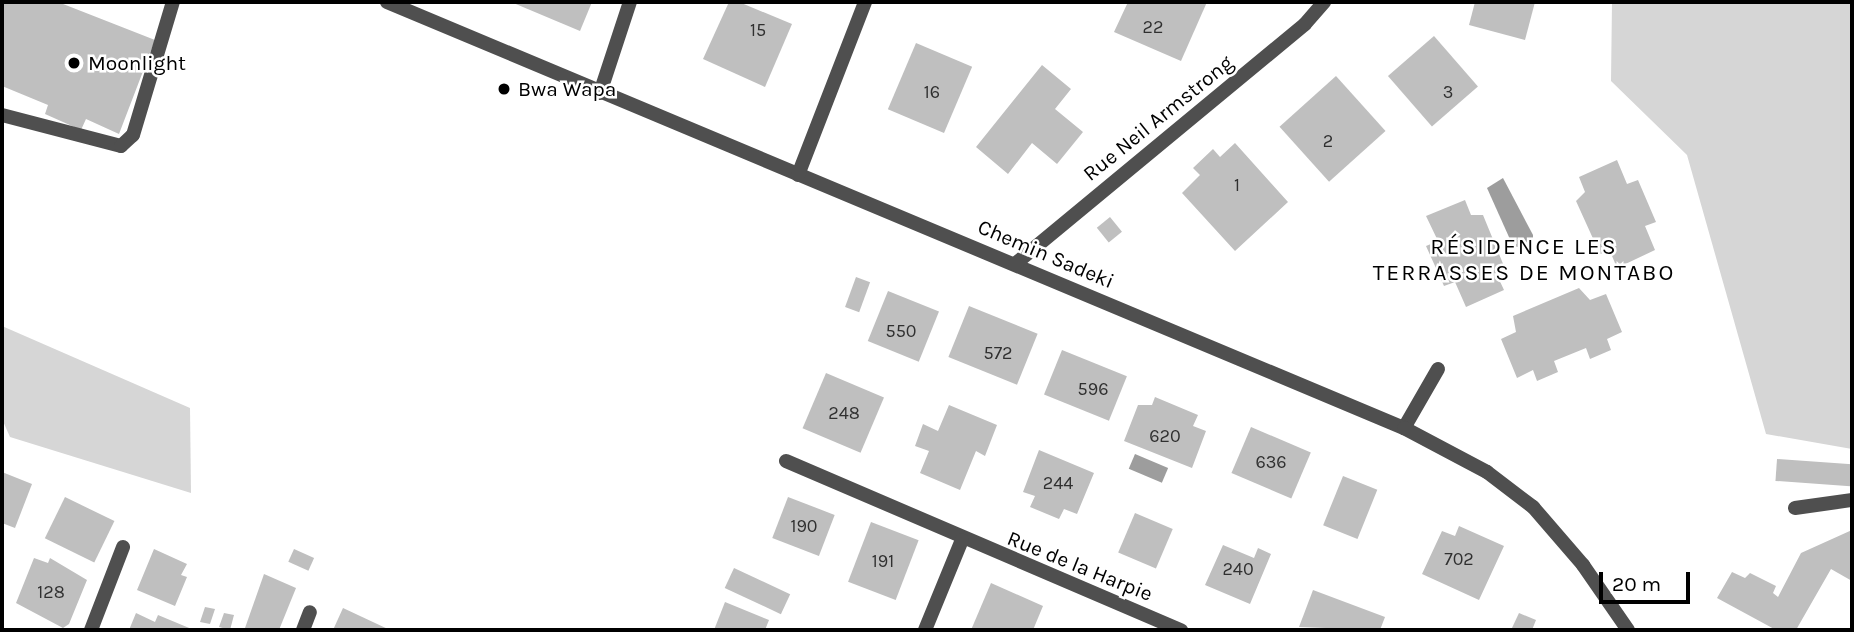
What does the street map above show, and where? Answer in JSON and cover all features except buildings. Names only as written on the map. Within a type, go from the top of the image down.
[{"type":"street","points":[[2,115],[121,146],[133,135],[173,2]]},
{"type":"street","name":"Chemin Sadeki","points":[[387,2],[1404,428],[1487,472],[1533,507],[1583,565],[1628,630]]},
{"type":"street","points":[[600,93],[630,2]]},
{"type":"street","points":[[797,175],[865,2]]},
{"type":"street","name":"Rue Neil Armstrong","points":[[1015,264],[1305,24],[1324,2]]},
{"type":"street","points":[[1404,428],[1438,369]]},
{"type":"street","name":"Rue de la Harpie","points":[[786,461],[962,540],[1181,630]]},
{"type":"street","points":[[1795,508],[1852,500]]},
{"type":"street","points":[[925,630],[962,540]]},
{"type":"street","points":[[91,630],[123,547]]},
{"type":"street","points":[[303,630],[310,612]]},
{"type":"shaded area","points":[[1612,2],[1852,2],[1852,449],[1766,434],[1687,155],[1611,81]]},
{"type":"shaded area","points":[[1503,178],[1533,235],[1533,240],[1518,247],[1513,246],[1487,188]]},
{"type":"shaded area","points":[[2,326],[190,408],[191,493],[10,437],[2,419]]},
{"type":"shaded area","points":[[1135,454],[1168,468],[1162,483],[1129,469]]},
{"type":"place","name":"Moonlight","points":[[74,63]]},
{"type":"place","name":"Bwa Wapa","points":[[504,89]]},
{"type":"district","name":"RÉSIDENCE LES TERRASSES DE MONTABO","points":[[1524,260]]}]
